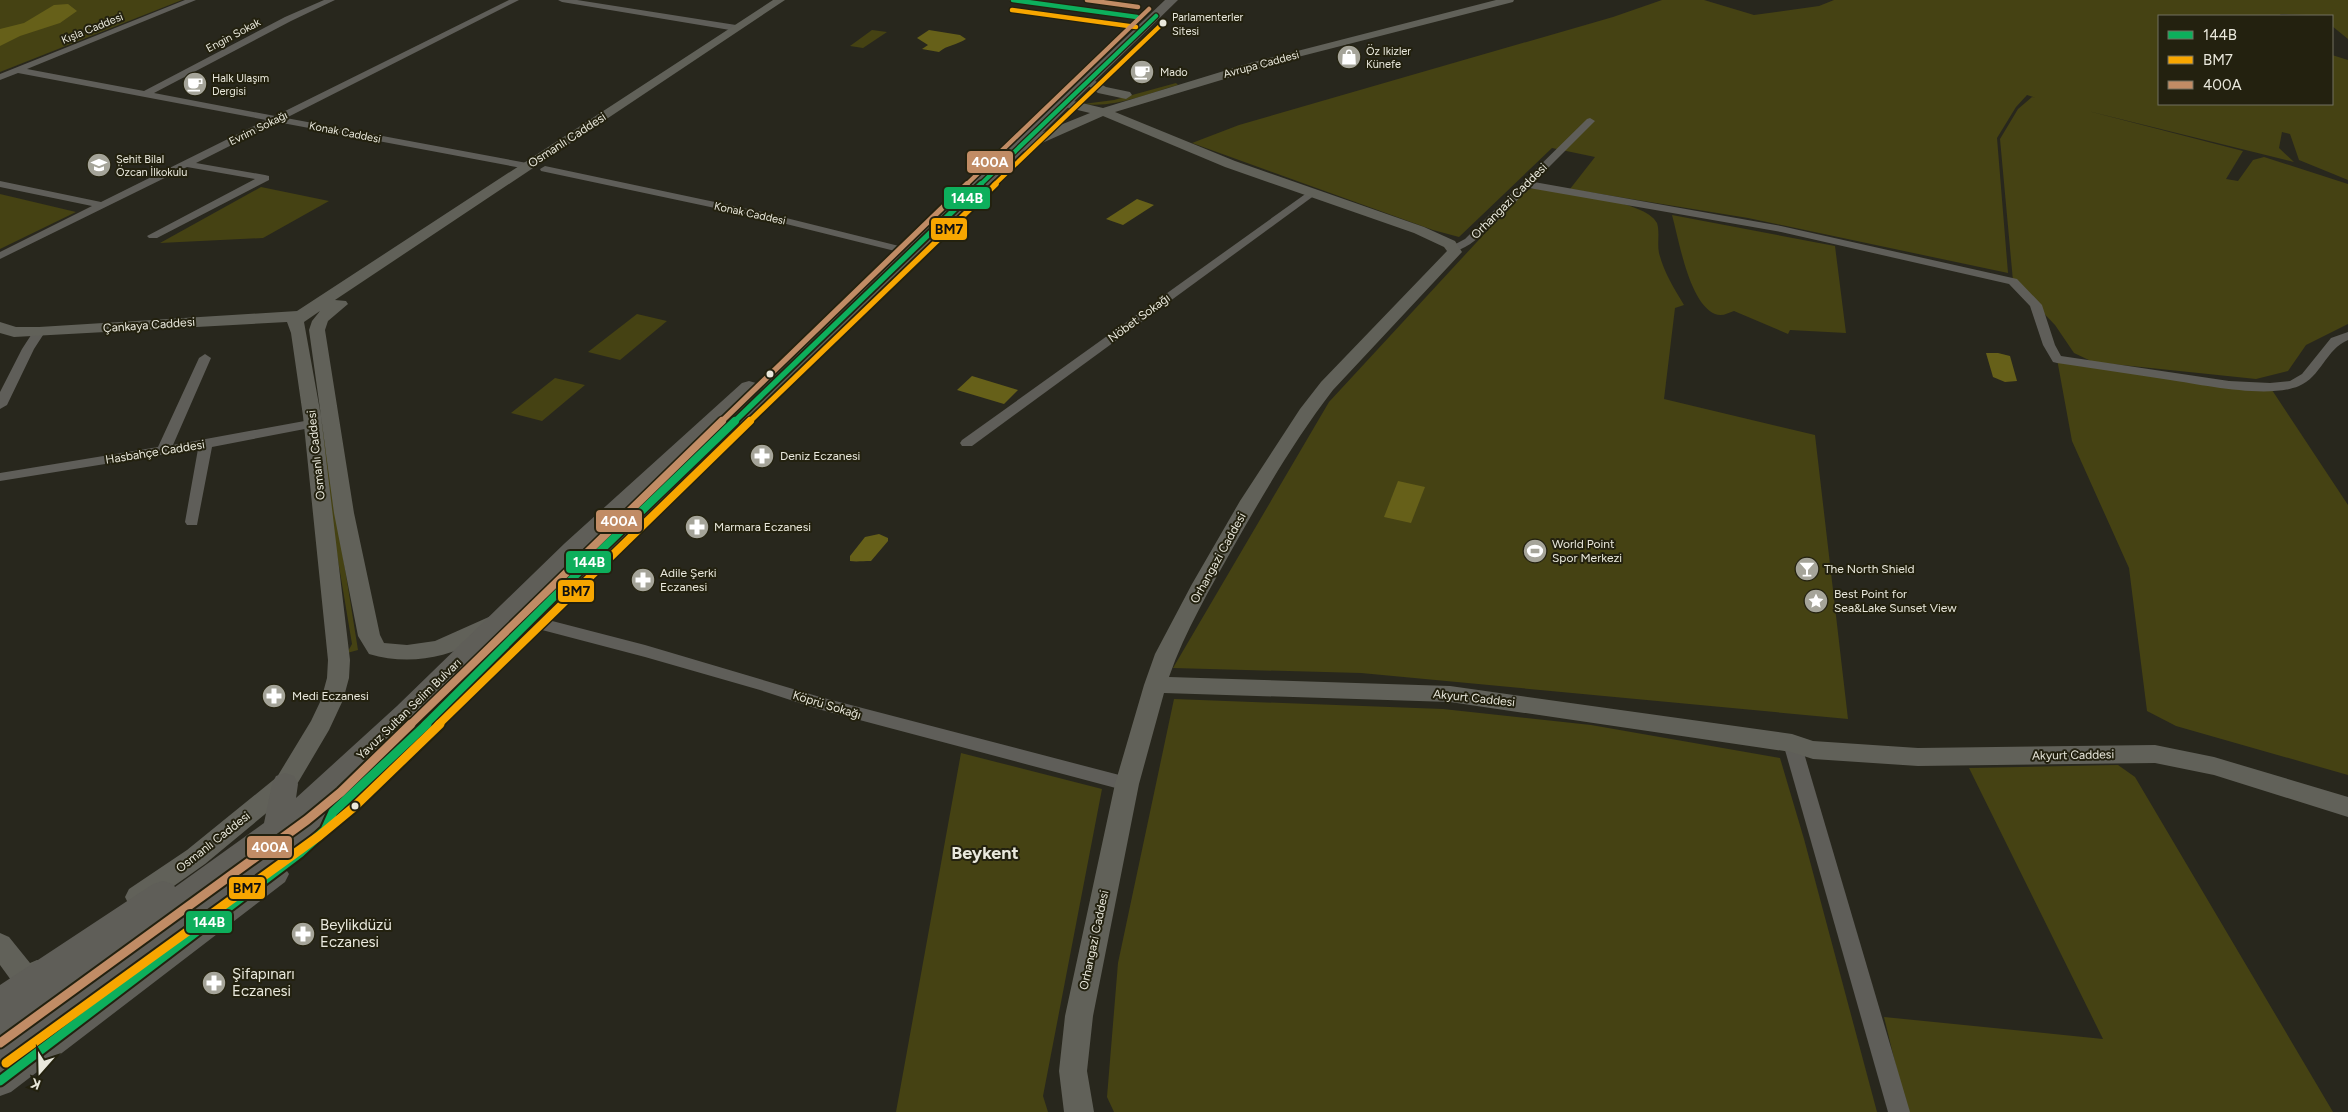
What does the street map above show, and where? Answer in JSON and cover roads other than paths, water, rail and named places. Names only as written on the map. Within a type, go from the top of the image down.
[{"type":"main road","name":"Osmanlı Caddesi","points":[[536,169],[736,28],[780,0]]},
{"type":"main road","name":"Osmanlı Caddesi","points":[[29,982],[50,957],[196,857],[285,784],[321,724],[332,700],[338,678],[339,660],[312,416],[299,332],[308,318],[792,0]]},
{"type":"main road","name":"Yavuz Sultan Selim Bulvarı","points":[[0,1030],[276,830],[522,613],[1019,148],[1058,102],[1088,81],[1147,16],[1156,0]]},
{"type":"main road","name":"Yavuz Sultan Selim Bulvarı","points":[[0,1055],[333,812],[380,769],[522,613],[580,541],[779,360],[895,248],[1058,102],[1147,16],[1172,0]]},
{"type":"main road","name":"Avrupa Caddesi","points":[[1058,102],[1126,95],[1276,52],[1485,0]]},
{"type":"main road","name":"Avrupa Caddesi","points":[[1019,148],[1064,126],[1255,65],[1509,0]]},
{"type":"main road","points":[[1088,81],[1102,90],[1126,95]]},
{"type":"main road","points":[[1058,102],[1104,112],[1230,164],[1442,239],[1454,249]]},
{"type":"main road","name":"Orhangazi Caddesi","points":[[1080,1112],[1074,1071],[1079,1016],[1127,784],[1154,684],[1166,654],[1202,584],[1250,501],[1309,409],[1327,386],[1445,265],[1453,255],[1454,249]]},
{"type":"main road","name":"Osmanlı Caddesi","points":[[308,318],[317,330],[344,512],[369,636],[377,649],[392,653],[413,653],[456,643],[522,613]]},
{"type":"main road","name":"Çankaya Caddesi","points":[[0,327],[14,332],[39,332],[308,318]]},
{"type":"main road","name":"Akyurt Caddesi","points":[[1154,684],[1450,694],[1792,743],[1813,750],[1918,757],[2155,754],[2214,766],[2348,807]]},
{"type":"main road","name":"Akyurt Caddesi","points":[[1792,743],[1804,739],[1992,747],[2151,744],[2177,748],[2246,766],[2348,797]]},
{"type":"main road","points":[[0,1002],[29,982],[52,970],[230,848],[257,834],[276,830],[285,784]]},
{"type":"main road","points":[[0,1080],[266,881],[325,830],[333,812]]},
{"type":"main road","points":[[0,945],[29,982]]},
{"type":"street","name":"Kışla Caddesi","points":[[0,77],[192,0]]},
{"type":"street","name":"Engin Sokak","points":[[148,93],[288,19],[330,0]]},
{"type":"street","name":"Evrim Sokağı","points":[[0,256],[515,0]]},
{"type":"street","points":[[562,0],[736,28]]},
{"type":"street","points":[[1013,0],[1147,16]]},
{"type":"street","name":"Konak Caddesi","points":[[17,70],[75,82],[86,81],[536,169],[762,216],[895,248]]},
{"type":"street","name":"Konak Caddesi","points":[[75,82],[75,86],[265,125],[536,169]]},
{"type":"street","name":"Orhangazi Caddesi","points":[[1454,249],[1469,241],[1590,120]]},
{"type":"street","points":[[153,236],[264,178],[186,164]]},
{"type":"street","points":[[0,184],[102,206]]},
{"type":"street","points":[[1526,184],[1781,229],[2013,281],[2026,292],[2036,305],[2049,345],[2057,359],[2229,385],[2270,387],[2293,384],[2307,377],[2335,342],[2348,336]]},
{"type":"street","name":"Nöbet Sokağı","points":[[967,443],[1311,193]]},
{"type":"street","points":[[0,405],[28,349],[39,332]]},
{"type":"street","points":[[164,450],[206,358]]},
{"type":"street","name":"Hasbahçe Caddesi","points":[[0,477],[206,444],[310,424]]},
{"type":"street","points":[[192,522],[206,444]]},
{"type":"street","name":"Köprü Sokağı","points":[[522,613],[865,716],[1127,784]]},
{"type":"street","points":[[1792,743],[1899,1112]]},
{"type":"place","name":"Parlamenterler Sitesi","points":[[1163,23]]},
{"type":"place","name":"Öz Ikizler Künefe","points":[[1349,57]]},
{"type":"place","name":"Mado","points":[[1142,72]]},
{"type":"place","name":"Halk Ulaşım Dergisi","points":[[195,84]]},
{"type":"place","name":"Şehit Bilal Özcan İlkokulu","points":[[99,165]]},
{"type":"place","name":"Deniz Eczanesi","points":[[762,456]]},
{"type":"place","name":"Marmara Eczanesi","points":[[697,527]]},
{"type":"place","name":"World Point Spor Merkezi","points":[[1535,551]]},
{"type":"place","name":"The North Shield","points":[[1807,569]]},
{"type":"place","name":"Adile Şerki Eczanesi","points":[[643,580]]},
{"type":"place","name":"Best Point for Sea&Lake Sunset View","points":[[1816,601]]},
{"type":"place","name":"Medi Eczanesi","points":[[274,696]]},
{"type":"place","name":"Beylikdüzü Eczanesi","points":[[303,934]]},
{"type":"place","name":"Şifapınarı Eczanesi","points":[[214,983]]},
{"type":"district","name":"Beykent","points":[[985,853]]}]
